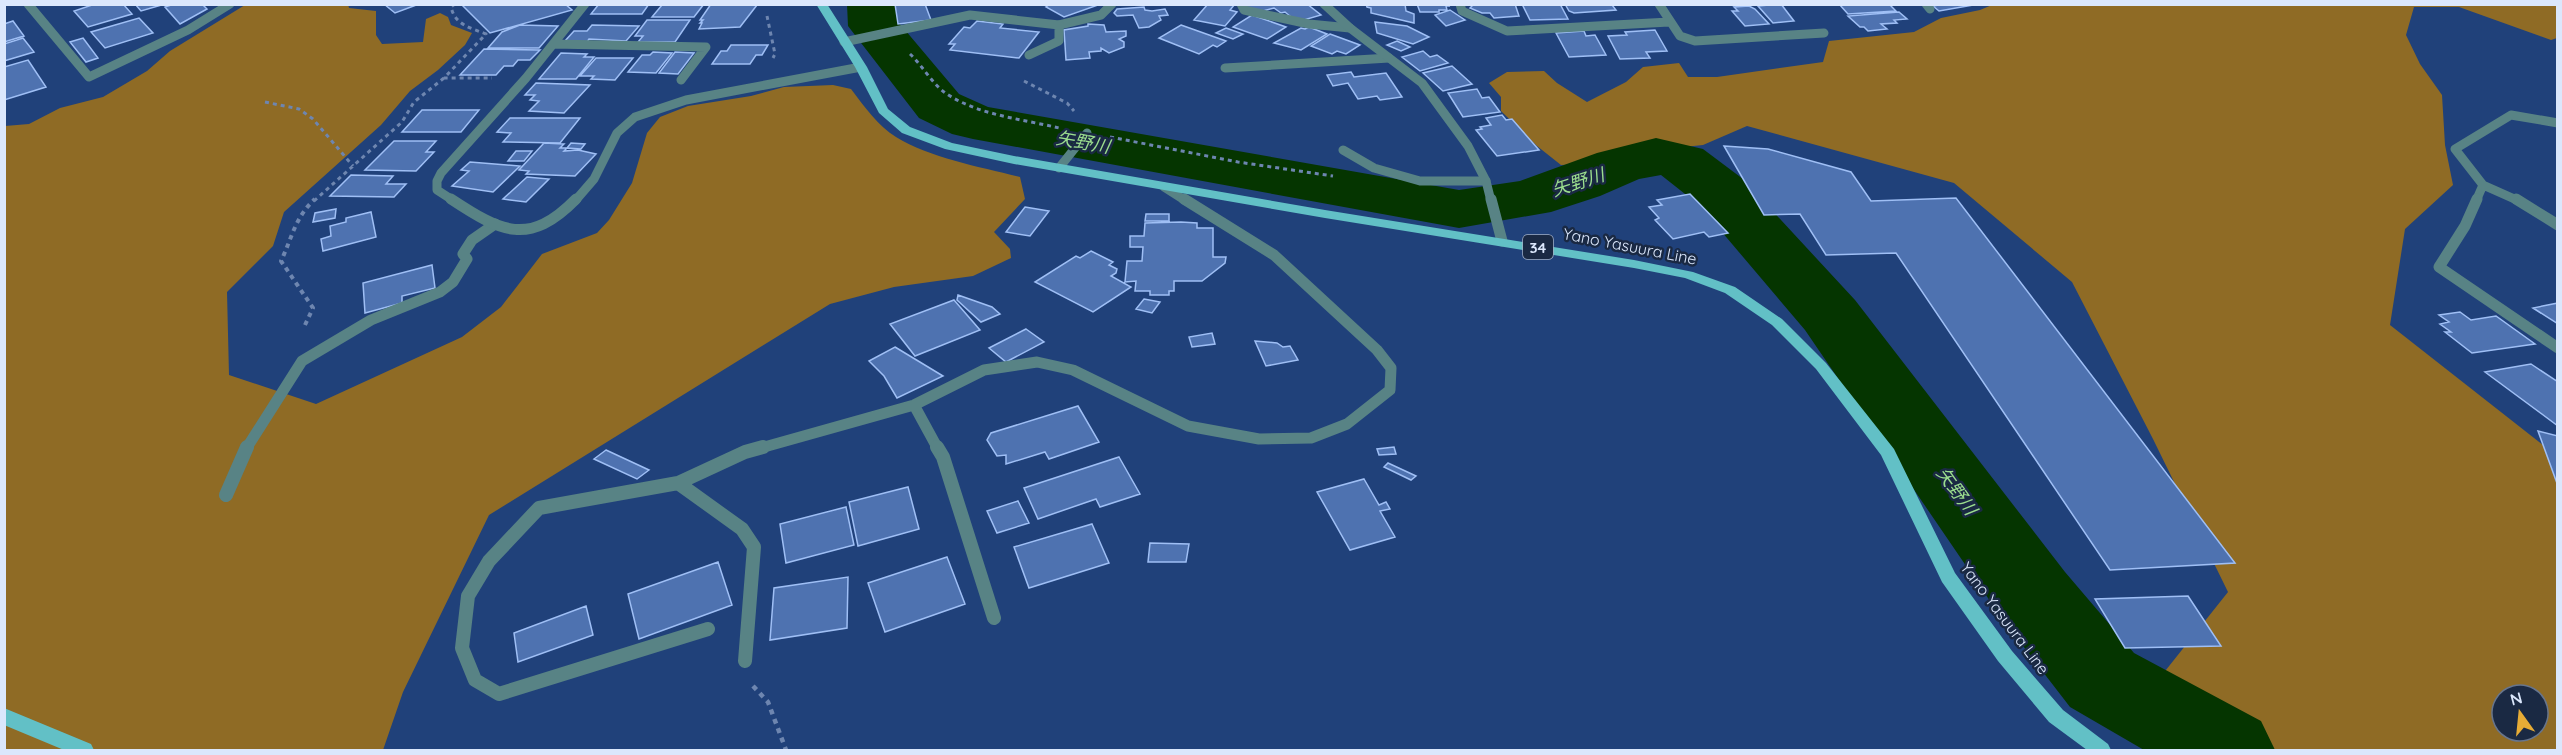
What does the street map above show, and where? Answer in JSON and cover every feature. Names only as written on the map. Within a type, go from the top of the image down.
[{"type":"main road","name":"Yano Yasuura Line","points":[[821,4],[861,67],[883,111],[906,130],[949,146],[1164,187],[1634,264],[1688,275],[1730,290],[1777,322],[1821,366],[1888,453],[1948,577],[2005,656],[2056,716],[2102,750]]},
{"type":"main road","points":[[4,716],[84,750]]},
{"type":"street","points":[[28,4],[89,77],[188,30],[230,4]]},
{"type":"street","points":[[585,4],[526,78],[441,173],[437,181],[436,190],[505,230],[520,231],[553,218],[572,205],[599,173],[611,150],[612,138],[619,128],[633,118],[687,99],[861,67]]},
{"type":"street","points":[[844,42],[970,15],[1059,25],[1101,15],[1112,4]]},
{"type":"street","points":[[1241,4],[1240,7],[1244,10],[1276,16],[1293,23],[1350,28]]},
{"type":"street","points":[[1324,4],[1350,28],[1422,83],[1468,146],[1486,181],[1502,241]]},
{"type":"street","points":[[1460,4],[1462,11],[1507,31],[1669,22]]},
{"type":"street","points":[[1659,4],[1680,36],[1695,41],[1824,33]]},
{"type":"street","points":[[1029,55],[1059,40],[1059,25]]},
{"type":"street","points":[[553,44],[706,47],[681,80]]},
{"type":"street","points":[[1225,68],[1389,57]]},
{"type":"street","points":[[2558,123],[2511,115],[2455,149],[2483,185],[2518,200],[2558,225]]},
{"type":"street","points":[[1059,168],[1087,133]]},
{"type":"street","points":[[1343,150],[1374,168],[1420,181],[1486,181]]},
{"type":"street","points":[[2483,185],[2464,226],[2439,267],[2558,348]]},
{"type":"street","points":[[708,629],[499,694],[475,680],[462,648],[468,596],[489,561],[539,508],[678,483],[745,452],[914,405],[984,370],[1037,362],[1072,370],[1188,426],[1259,438],[1311,438],[1347,424],[1390,390],[1391,368],[1377,350],[1274,255],[1164,187]]},
{"type":"street","points":[[226,495],[246,449],[302,361],[371,320],[440,292],[453,282],[467,259],[463,254],[466,244],[477,234],[495,224]]},
{"type":"street","points":[[914,405],[943,457],[994,618]]},
{"type":"street","points":[[678,483],[742,529],[754,548],[745,661]]},
{"type":"path","points":[[300,331],[307,324],[313,308],[281,261],[290,244],[291,232],[303,210],[402,122],[414,102],[444,78],[486,34],[458,23],[452,15],[451,8],[455,4]]},
{"type":"path","points":[[894,30],[898,42],[922,65],[942,90],[959,101],[1029,122],[1238,162],[1336,177]]},
{"type":"path","points":[[1029,55],[1016,60],[1011,66],[1012,71],[1018,78],[1066,103],[1074,110],[1076,117],[1087,124],[1087,133]]},
{"type":"path","points":[[444,78],[526,78]]},
{"type":"path","points":[[265,102],[299,110],[306,114],[353,166]]},
{"type":"path","points":[[745,661],[748,682],[768,702],[786,750]]},
{"type":"shaded area","points":[[348,4],[349,8],[376,11],[376,35],[382,44],[423,42],[426,19],[440,13],[448,17],[451,25],[472,33],[465,45],[438,70],[410,91],[381,125],[284,212],[273,246],[227,292],[229,375],[316,404],[462,337],[501,307],[542,254],[597,233],[609,220],[632,183],[647,133],[660,117],[688,106],[751,96],[784,87],[833,85],[851,89],[883,127],[909,144],[956,161],[1020,177],[1025,199],[994,232],[1010,249],[1011,258],[973,276],[894,287],[830,304],[489,515],[403,692],[383,750],[5,750],[5,126],[29,124],[60,108],[103,97],[147,71],[170,51],[245,5]]},
{"type":"shaded area","points":[[1992,5],[2557,5],[2557,38],[2551,40],[2459,7],[2414,7],[2406,35],[2420,64],[2442,95],[2445,145],[2453,185],[2405,229],[2390,325],[2557,456],[2557,750],[2229,750],[2154,685],[2228,592],[2072,282],[1954,183],[1747,126],[1703,145],[1646,151],[1602,163],[1561,165],[1537,146],[1501,111],[1501,97],[1489,83],[1507,72],[1544,71],[1557,83],[1587,102],[1626,82],[1643,67],[1679,63],[1688,77],[1717,77],[1823,62],[1829,41],[1914,32],[1941,18],[1980,10]]},
{"type":"building","points":[[95,4],[123,4],[132,14],[88,27],[74,11]]},
{"type":"building","points":[[135,4],[165,4],[141,11]]},
{"type":"building","points":[[174,4],[202,4],[207,9],[180,24],[165,7]]},
{"type":"building","points":[[384,4],[419,4],[395,13]]},
{"type":"building","points":[[461,4],[565,4],[572,10],[490,33]]},
{"type":"building","points":[[599,4],[649,4],[642,14],[591,14]]},
{"type":"building","points":[[704,4],[694,17],[652,17],[662,5]]},
{"type":"building","points":[[711,4],[757,5],[740,27],[699,29],[703,20],[700,20]]},
{"type":"building","points":[[895,4],[925,4],[931,20],[898,24]]},
{"type":"building","points":[[1050,4],[1098,5],[1064,17],[1046,7]]},
{"type":"building","points":[[1208,4],[1235,4],[1230,10],[1237,12],[1225,26],[1194,20]]},
{"type":"building","points":[[1246,4],[1307,4],[1321,15],[1297,22],[1285,12],[1281,13],[1274,8],[1263,11],[1246,8]]},
{"type":"building","points":[[1366,4],[1405,4],[1406,11],[1414,14],[1414,23],[1371,13],[1371,8]]},
{"type":"building","points":[[1417,4],[1448,4],[1449,6],[1446,6],[1447,10],[1439,10],[1439,12],[1420,12]]},
{"type":"building","points":[[1474,4],[1515,4],[1519,16],[1494,18],[1490,13],[1482,13],[1470,8]]},
{"type":"building","points":[[1522,4],[1560,4],[1568,19],[1530,20]]},
{"type":"building","points":[[1565,4],[1625,4],[1612,5],[1616,10],[1574,13],[1569,11]]},
{"type":"building","points":[[1781,4],[1794,21],[1773,23],[1758,6]]},
{"type":"building","points":[[1839,4],[1889,4],[1896,11],[1848,14]]},
{"type":"building","points":[[1979,4],[1939,11],[1933,6]]},
{"type":"building","points":[[1749,6],[1769,24],[1745,26],[1732,11],[1738,11],[1734,7]]},
{"type":"building","points":[[1144,7],[1145,10],[1152,11],[1165,9],[1168,15],[1159,16],[1161,20],[1149,27],[1139,28],[1133,15],[1117,16],[1114,13],[1117,9]]},
{"type":"building","points":[[1450,10],[1465,20],[1446,26],[1435,15]]},
{"type":"building","points":[[1899,12],[1907,19],[1894,20],[1897,23],[1881,24],[1887,29],[1868,31],[1848,16]]},
{"type":"building","points":[[1252,15],[1286,27],[1267,39],[1233,27]]},
{"type":"building","points":[[139,18],[153,33],[105,48],[91,32]]},
{"type":"building","points":[[647,20],[690,20],[675,42],[638,42],[643,36],[635,36]]},
{"type":"building","points":[[13,21],[24,36],[4,42],[4,24]]},
{"type":"building","points":[[977,21],[1003,24],[1000,28],[1039,32],[1019,58],[950,50],[955,44],[949,44],[964,27],[970,28]]},
{"type":"building","points":[[1375,22],[1407,26],[1429,37],[1413,44],[1377,33]]},
{"type":"building","points":[[1088,24],[1104,25],[1106,32],[1126,31],[1126,36],[1119,39],[1124,42],[1124,47],[1109,53],[1101,48],[1101,51],[1089,52],[1090,58],[1066,60],[1064,30],[1088,26]]},
{"type":"building","points":[[520,25],[558,26],[539,48],[488,48],[502,32]]},
{"type":"building","points":[[592,25],[639,26],[626,41],[589,39],[587,42],[564,42],[574,31],[587,31]]},
{"type":"building","points":[[1181,25],[1226,41],[1217,47],[1213,45],[1199,54],[1159,38]]},
{"type":"building","points":[[1309,27],[1327,34],[1301,50],[1274,43],[1301,28]]},
{"type":"building","points":[[1226,28],[1243,34],[1233,39],[1216,33]]},
{"type":"building","points":[[1655,30],[1667,51],[1646,52],[1650,58],[1620,59],[1608,36],[1627,35],[1625,32]]},
{"type":"building","points":[[1584,31],[1586,36],[1595,35],[1606,55],[1569,57],[1556,33]]},
{"type":"building","points":[[1330,34],[1360,45],[1346,54],[1337,51],[1332,54],[1311,46]]},
{"type":"building","points":[[23,38],[34,52],[4,61],[4,44]]},
{"type":"building","points":[[83,38],[98,58],[86,62],[70,42]]},
{"type":"building","points":[[1397,41],[1410,47],[1401,51],[1387,45]]},
{"type":"building","points":[[731,45],[768,45],[762,55],[756,55],[750,64],[712,64],[721,51],[727,51]]},
{"type":"building","points":[[484,49],[540,50],[530,60],[518,60],[513,66],[504,66],[496,75],[460,75]]},
{"type":"building","points":[[1423,51],[1430,57],[1437,55],[1448,63],[1420,71],[1402,57]]},
{"type":"building","points":[[653,52],[672,53],[656,73],[628,72],[642,55],[650,55]]},
{"type":"building","points":[[675,52],[694,53],[678,74],[659,73]]},
{"type":"building","points":[[561,53],[587,54],[584,57],[594,57],[576,79],[539,79]]},
{"type":"building","points":[[596,58],[633,58],[615,80],[580,76]]},
{"type":"building","points":[[28,60],[46,87],[4,100],[4,67]]},
{"type":"building","points":[[1452,66],[1472,84],[1443,91],[1423,73]]},
{"type":"building","points":[[1351,72],[1354,77],[1386,73],[1402,97],[1380,100],[1377,96],[1358,99],[1348,83],[1333,86],[1327,75]]},
{"type":"building","points":[[536,83],[590,85],[564,113],[529,111],[539,101],[530,100],[535,95],[525,95]]},
{"type":"building","points":[[1477,89],[1482,98],[1489,97],[1500,112],[1463,117],[1448,93]]},
{"type":"building","points":[[422,110],[479,110],[461,132],[402,132]]},
{"type":"building","points":[[1502,115],[1506,120],[1512,119],[1539,150],[1497,156],[1476,130],[1491,125],[1486,118]]},
{"type":"building","points":[[510,118],[580,118],[560,143],[503,142],[511,133],[497,132]]},
{"type":"building","points":[[394,141],[436,141],[426,152],[434,152],[416,171],[365,170]]},
{"type":"building","points":[[544,143],[564,144],[560,148],[567,148],[564,151],[578,150],[596,154],[575,176],[526,174],[529,171],[519,170]]},
{"type":"building","points":[[571,143],[585,144],[581,149],[567,148]]},
{"type":"building","points":[[1724,146],[1768,149],[1851,172],[1871,201],[1956,198],[2235,563],[2110,570],[1896,253],[1826,255],[1800,214],[1764,215]]},
{"type":"building","points":[[516,151],[532,151],[524,161],[508,161]]},
{"type":"building","points":[[470,162],[520,166],[493,192],[452,186],[469,171],[461,170]]},
{"type":"building","points":[[351,175],[393,176],[386,184],[406,184],[394,197],[330,196]]},
{"type":"building","points":[[527,177],[549,179],[526,202],[503,199]]},
{"type":"building","points":[[1690,194],[1728,233],[1709,237],[1704,232],[1673,239],[1655,220],[1659,218],[1649,207],[1662,205],[1657,200]]},
{"type":"building","points":[[1025,207],[1049,211],[1030,236],[1006,232]]},
{"type":"building","points":[[336,209],[335,218],[313,222],[315,213]]},
{"type":"building","points":[[371,212],[376,237],[323,251],[321,239],[331,236],[330,226],[346,222],[346,218]]},
{"type":"building","points":[[1146,214],[1169,214],[1169,221],[1145,221]]},
{"type":"building","points":[[1145,223],[1197,223],[1197,228],[1213,228],[1213,257],[1226,257],[1225,263],[1202,281],[1174,281],[1174,291],[1169,291],[1169,295],[1150,295],[1150,291],[1135,291],[1136,281],[1125,282],[1127,261],[1142,261],[1143,247],[1130,247],[1130,236],[1144,236]]},
{"type":"building","points":[[1091,251],[1113,262],[1109,265],[1117,269],[1116,273],[1111,276],[1131,287],[1093,312],[1035,282],[1076,256],[1080,258]]},
{"type":"building","points":[[432,265],[435,288],[402,296],[402,303],[365,313],[363,283]]},
{"type":"building","points":[[958,295],[992,307],[1000,314],[981,322],[957,300]]},
{"type":"building","points":[[1144,299],[1160,302],[1152,313],[1136,309]]},
{"type":"building","points":[[954,300],[980,330],[915,356],[890,324]]},
{"type":"building","points":[[2558,303],[2558,324],[2533,308]]},
{"type":"building","points":[[2460,312],[2471,320],[2496,316],[2535,344],[2472,353],[2445,332],[2451,332],[2440,324],[2449,322],[2439,315]]},
{"type":"building","points":[[1026,329],[1044,342],[1006,362],[989,348]]},
{"type":"building","points":[[1212,333],[1215,344],[1192,347],[1189,337]]},
{"type":"building","points":[[1255,341],[1277,343],[1283,347],[1290,346],[1298,360],[1266,366]]},
{"type":"building","points":[[895,347],[943,376],[897,398],[884,376],[869,361]]},
{"type":"building","points":[[2531,364],[2558,382],[2558,426],[2485,372]]},
{"type":"building","points":[[1078,406],[1099,442],[1049,459],[1045,452],[1006,464],[1006,455],[997,456],[987,440],[991,433]]},
{"type":"building","points":[[2538,431],[2558,436],[2558,486]]},
{"type":"building","points":[[1394,447],[1396,454],[1379,455],[1377,449]]},
{"type":"building","points":[[606,450],[649,470],[637,479],[594,459]]},
{"type":"building","points":[[1119,457],[1140,494],[1100,507],[1096,499],[1038,519],[1024,488]]},
{"type":"building","points":[[1388,463],[1416,476],[1411,480],[1384,467]]},
{"type":"building","points":[[1364,479],[1379,505],[1386,502],[1390,509],[1380,511],[1395,537],[1350,550],[1317,492]]},
{"type":"building","points":[[908,487],[919,529],[858,546],[849,502]]},
{"type":"building","points":[[1018,501],[1029,523],[997,533],[987,511]]},
{"type":"building","points":[[846,507],[854,545],[786,563],[780,524]]},
{"type":"building","points":[[1092,524],[1109,563],[1029,588],[1014,547]]},
{"type":"building","points":[[1150,543],[1189,544],[1186,562],[1148,562]]},
{"type":"building","points":[[947,557],[965,604],[885,632],[868,583]]},
{"type":"building","points":[[718,562],[732,605],[639,639],[628,594]]},
{"type":"building","points":[[848,577],[847,628],[770,640],[774,588]]},
{"type":"building","points":[[2188,596],[2221,646],[2125,648],[2095,599]]},
{"type":"building","points":[[586,606],[593,635],[518,662],[514,633]]},
{"type":"waterway","name":"矢野川","points":[[872,4],[874,26],[939,106],[973,122],[1459,209],[1529,199],[1578,183],[1618,166],[1656,156],[1682,162],[1721,192],[1830,315],[2034,596],[2102,680],[2227,750]]}]
